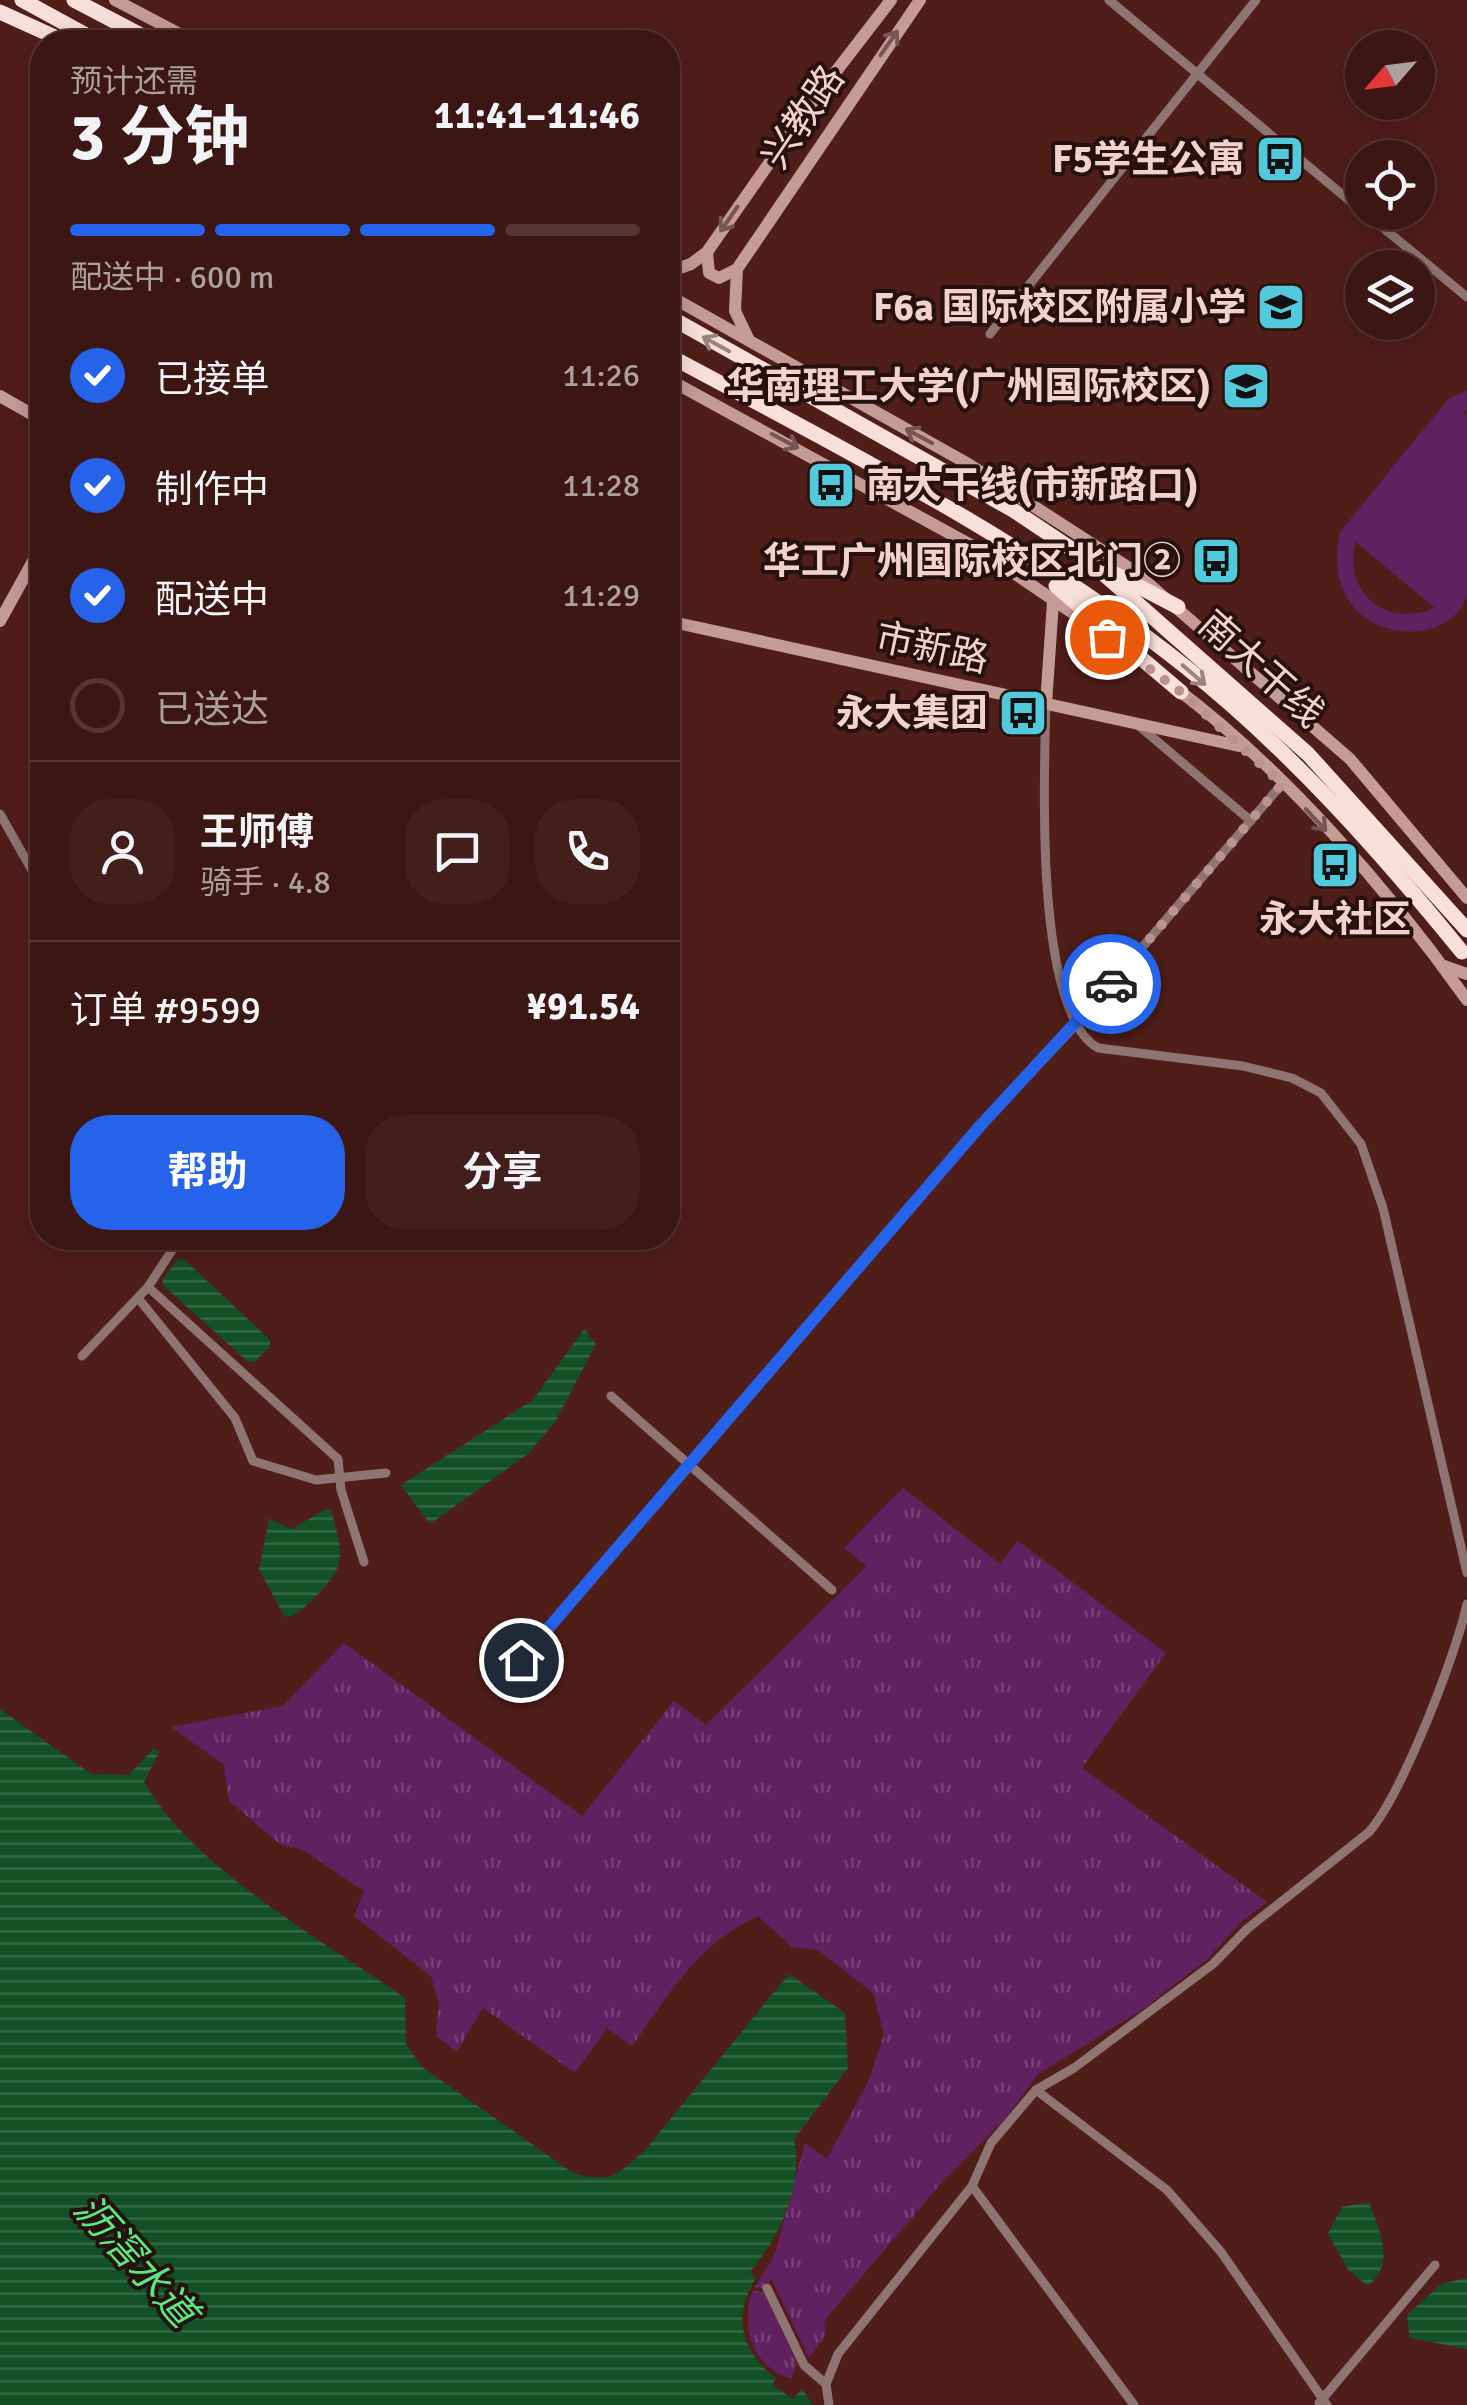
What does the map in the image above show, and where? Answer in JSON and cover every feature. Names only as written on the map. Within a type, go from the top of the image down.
[{"type":"highway","points":[[22,0],[78,30]]},
{"type":"highway","points":[[74,0],[131,30]]},
{"type":"highway","points":[[96,0],[146,30]]},
{"type":"highway","points":[[0,14],[38,30]]},
{"type":"highway","name":"南大干线","points":[[680,323],[1012,510],[1088,560],[1308,754],[1467,930]]},
{"type":"highway","name":"南大干线","points":[[680,361],[879,468],[1003,542],[1188,669],[1302,774],[1419,898],[1462,952]]},
{"type":"highway","points":[[1003,542],[1181,692]]},
{"type":"highway","points":[[1088,560],[1178,607]]},
{"type":"main road","points":[[116,0],[172,30]]},
{"type":"main road","name":"兴教路","points":[[707,252],[807,109],[891,0]]},
{"type":"main road","name":"兴教路","points":[[737,269],[920,0]]},
{"type":"main road","points":[[0,14],[30,32]]},
{"type":"main road","points":[[707,252],[709,272],[718,278],[737,269],[734,311],[750,341]]},
{"type":"main road","points":[[680,268],[707,252]]},
{"type":"main road","points":[[680,301],[1034,504],[1134,571],[1350,759],[1467,898]]},
{"type":"main road","points":[[680,385],[877,490],[980,550],[1181,692],[1282,784],[1442,965],[1467,1000]]},
{"type":"main road","points":[[0,396],[30,413]]},
{"type":"main road","points":[[0,621],[30,567]]},
{"type":"main road","points":[[1046,704],[1053,602]]},
{"type":"main road","name":"市新路","points":[[680,624],[1242,747]]},
{"type":"main road","points":[[1442,965],[1467,974]]},
{"type":"street","points":[[1108,0],[1345,196]]},
{"type":"street","points":[[990,334],[1256,0]]},
{"type":"street","points":[[1386,230],[1467,297]]},
{"type":"street","points":[[1046,704],[1042,836],[1062,980],[1074,1026],[1082,1040],[1098,1048],[1243,1066],[1292,1078],[1320,1092],[1361,1144],[1383,1208],[1467,1572]]},
{"type":"street","points":[[1136,724],[1251,821]]},
{"type":"street","points":[[521,1660],[980,1126],[1074,1026],[1282,784]]},
{"type":"street","points":[[0,814],[30,867]]},
{"type":"street","points":[[82,1356],[148,1287],[172,1250]]},
{"type":"street","points":[[148,1287],[268,1400],[338,1459],[364,1562]]},
{"type":"street","points":[[138,1298],[234,1418],[253,1461],[316,1480],[386,1473]]},
{"type":"street","points":[[611,1396],[832,1590]]},
{"type":"street","points":[[828,2405],[826,2384],[838,2354],[972,2186],[991,2143],[1036,2090],[1074,2068],[1213,1964],[1247,1928],[1369,1832],[1402,1777],[1466,1608]]},
{"type":"street","points":[[1036,2090],[1167,2190],[1220,2252],[1322,2404],[1435,2264]]},
{"type":"street","points":[[972,2186],[1134,2405]]},
{"type":"street","points":[[768,2288],[804,2366],[826,2384]]},
{"type":"green space","points":[[1467,391],[1467,410],[1462,411],[1467,416],[1467,594],[1456,614],[1437,627],[1413,632],[1388,629],[1365,617],[1347,598],[1338,569],[1340,532],[1449,398]],"holes":[[[1356,542],[1435,608],[1401,614],[1373,602],[1356,578]]]},
{"type":"green space","points":[[903,1488],[1000,1564],[1018,1541],[1166,1653],[1082,1768],[1267,1902],[1241,1922],[1208,1958],[1145,2008],[1038,2074],[1006,2118],[944,2180],[824,2321],[826,2334],[809,2358],[771,2278],[766,2289],[755,2287],[775,2254],[805,2143],[827,2159],[869,2080],[884,2034],[873,1993],[818,1950],[792,1947],[758,1916],[701,1956],[632,2046],[607,2028],[575,2073],[483,2008],[457,2051],[436,2036],[439,2004],[431,1976],[354,1916],[364,1891],[303,1850],[281,1845],[229,1801],[224,1765],[171,1727],[283,1706],[344,1643],[582,1816],[674,1701],[706,1725],[867,1566],[844,1548]]},
{"type":"green space","points":[[753,2290],[765,2293],[797,2363],[791,2379],[766,2365],[752,2344],[748,2318]]},
{"type":"water","points":[[184,1259],[270,1340],[270,1347],[254,1362],[248,1362],[164,1286],[162,1280],[177,1260]]},
{"type":"water","points":[[584,1329],[596,1344],[555,1422],[529,1453],[430,1524],[401,1485],[533,1400]]},
{"type":"water","points":[[324,1510],[331,1510],[338,1539],[337,1569],[302,1609],[285,1617],[259,1570],[269,1519],[292,1529]]},
{"type":"water","name":"沥滘水道","points":[[0,1709],[91,1774],[129,1775],[154,1748],[159,1752],[144,1782],[194,1845],[262,1901],[405,1998],[406,2044],[422,2067],[573,2173],[597,2178],[614,2175],[646,2149],[789,1974],[845,2013],[848,2068],[794,2139],[796,2175],[787,2210],[771,2243],[750,2272],[756,2278],[744,2306],[748,2345],[776,2378],[772,2385],[793,2399],[802,2389],[813,2405],[0,2405]]},
{"type":"water","points":[[1369,2202],[1384,2257],[1377,2277],[1368,2286],[1349,2271],[1328,2234],[1342,2207]]},
{"type":"water","points":[[1467,2278],[1467,2349],[1410,2338],[1407,2315],[1441,2284]]},
{"type":"way so far","points":[[1107,637],[1181,692],[1282,784],[1111,984]]},
{"type":"place","name":"F5学生公寓","points":[[1280,159]]},
{"type":"place","name":"F6a 国际校区附属小学","points":[[1281,307]]},
{"type":"place","name":"华南理工大学(广州国际校区)","points":[[1246,386]]},
{"type":"place","name":"南大干线(市新路口)","points":[[831,485]]},
{"type":"place","name":"华工广州国际校区北门②","points":[[1216,561]]},
{"type":"place","name":"永大集团","points":[[1023,713]]},
{"type":"place","name":"永大社区","points":[[1335,865]]},
{"type":"route","points":[[521,1660],[980,1126],[1111,984]]}]
